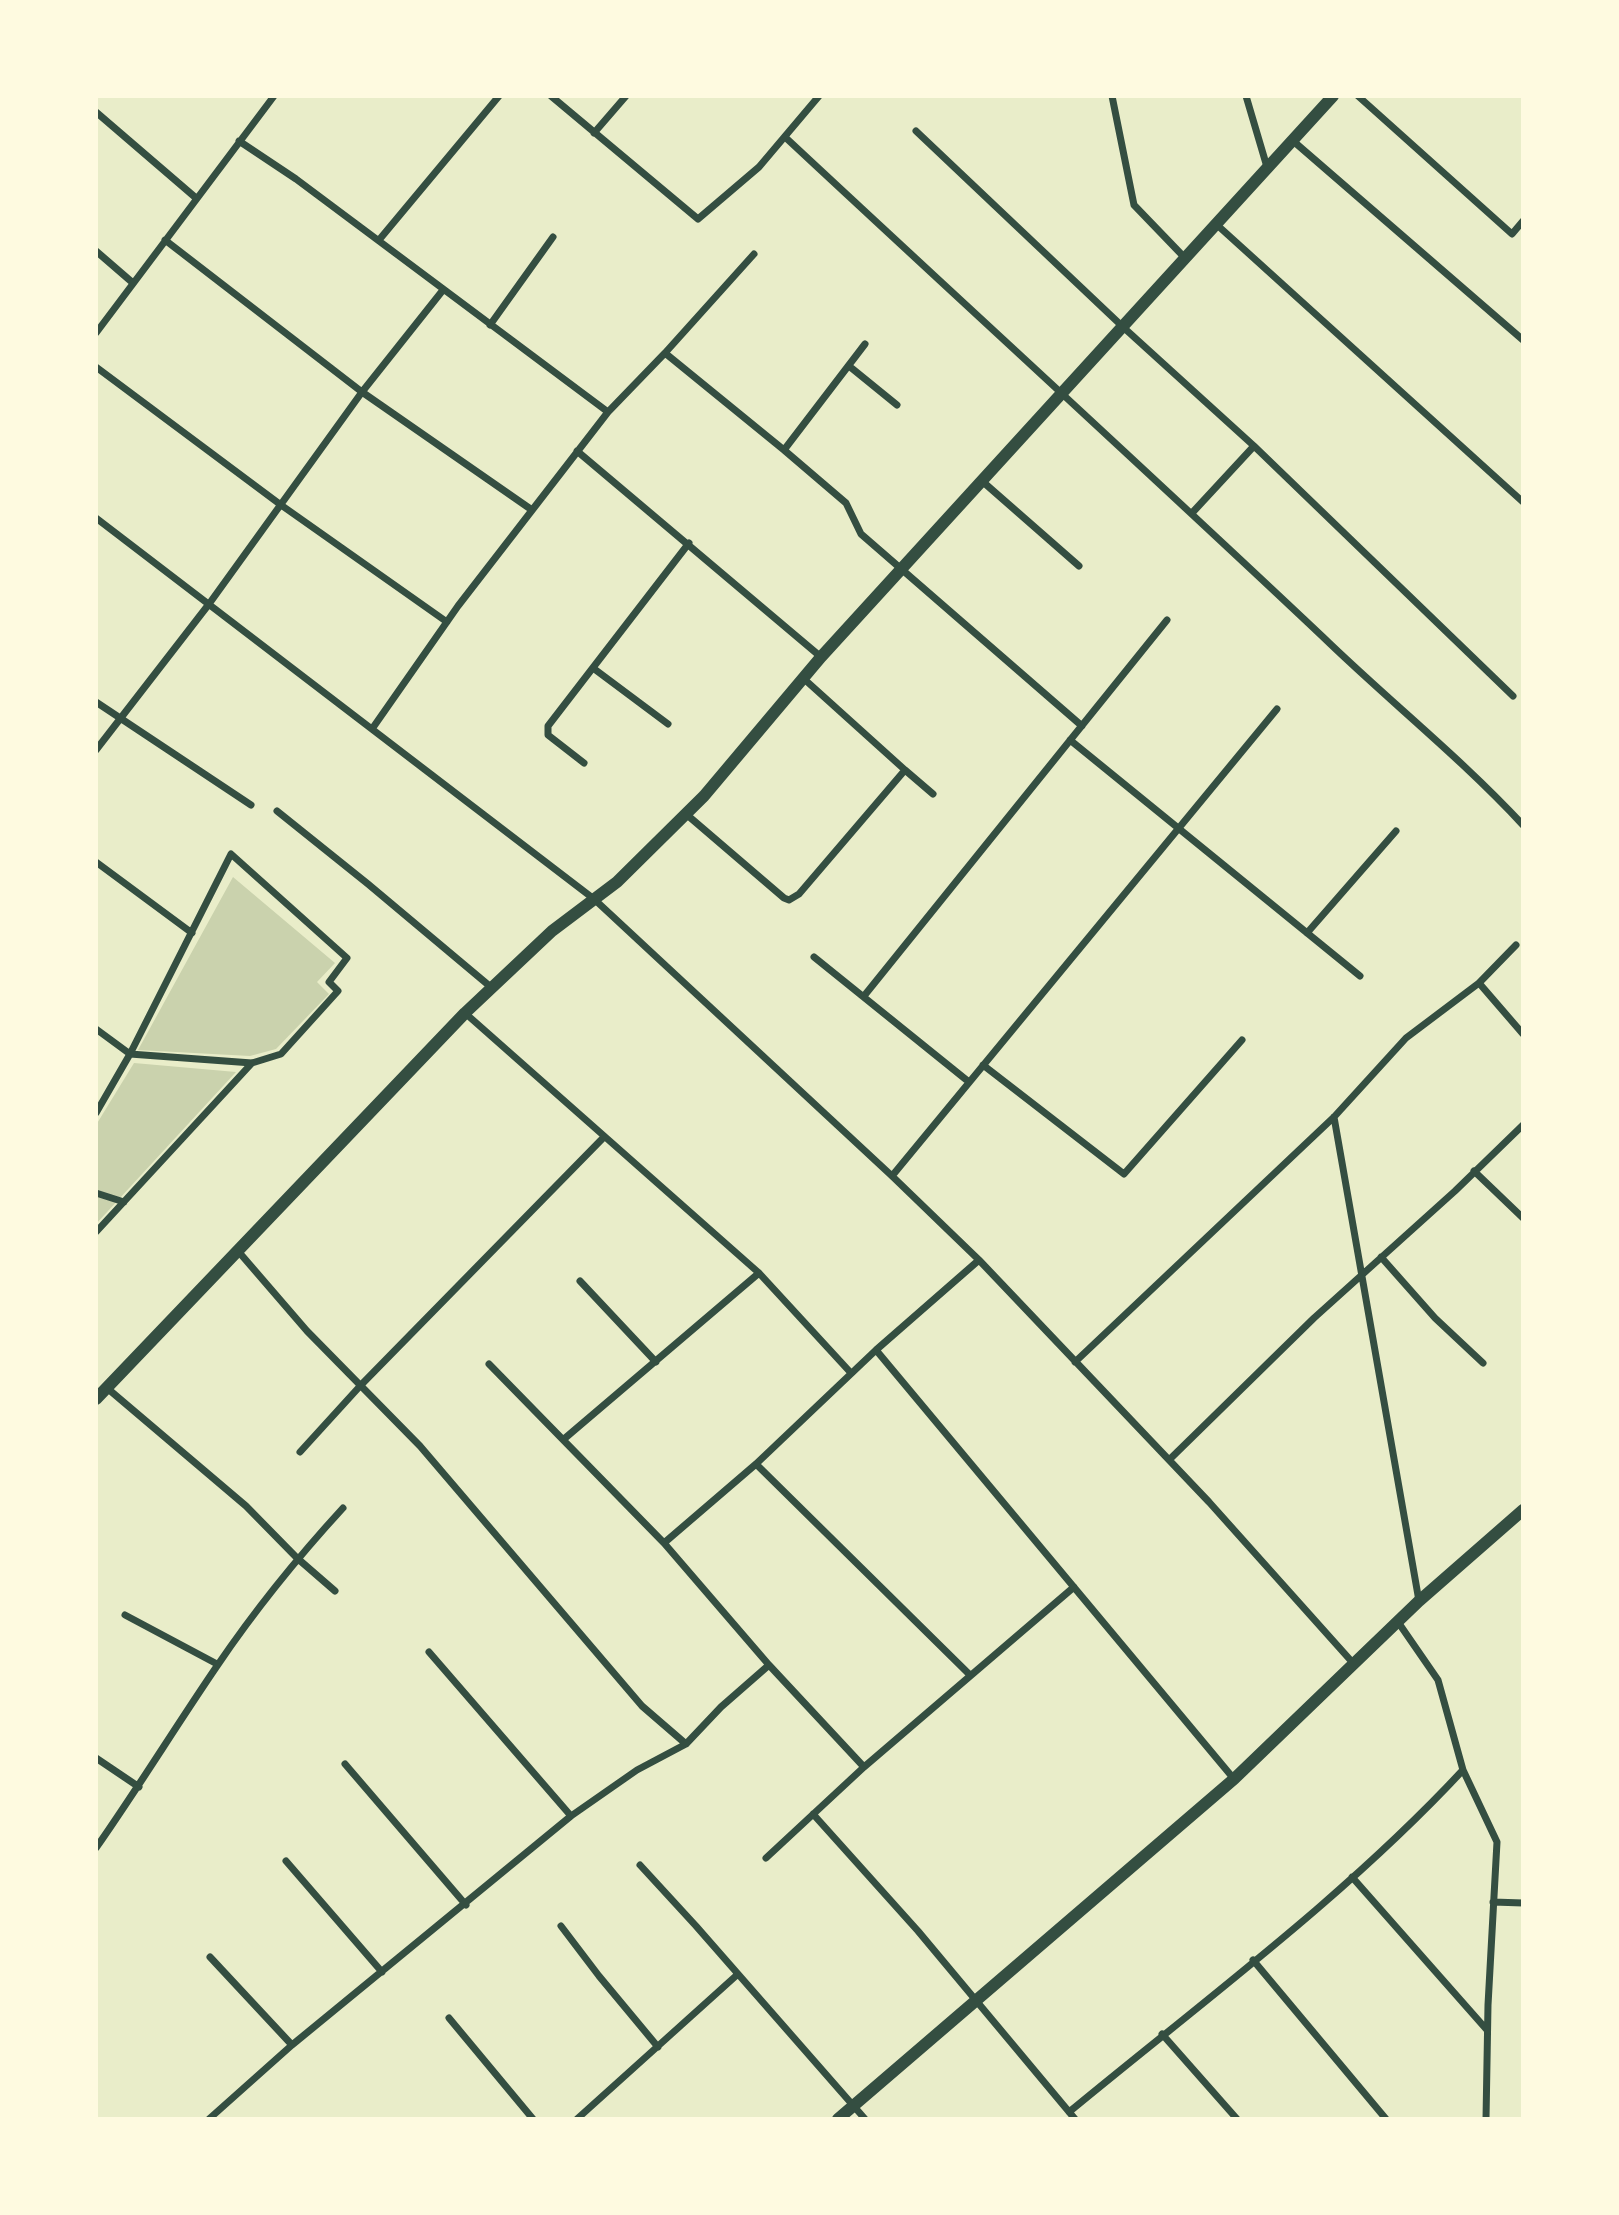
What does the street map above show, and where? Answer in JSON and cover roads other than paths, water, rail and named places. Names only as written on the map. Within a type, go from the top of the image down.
[{"type":"street","points":[[96,333],[274,96]]},
{"type":"street","points":[[379,240],[499,96]]},
{"type":"street","points":[[551,96],[698,219],[759,167],[819,96]]},
{"type":"street","points":[[594,133],[625,96]]},
{"type":"street","points":[[1112,96],[1134,205],[1185,258]]},
{"type":"street","points":[[1246,96],[1267,167]]},
{"type":"street","points":[[96,1399],[465,1013],[552,931],[617,882],[704,796],[802,678],[1334,96]]},
{"type":"street","points":[[1358,96],[1512,234],[1523,221]]},
{"type":"street","points":[[96,111],[196,198]]},
{"type":"street","points":[[916,131],[1123,327],[1254,446],[1513,696]]},
{"type":"street","points":[[785,138],[1192,513],[1333,648],[1484,784],[1523,825]]},
{"type":"street","points":[[1292,140],[1523,340]]},
{"type":"street","points":[[239,141],[296,178],[608,412]]},
{"type":"street","points":[[1216,224],[1523,502]]},
{"type":"street","points":[[490,325],[553,237]]},
{"type":"street","points":[[165,240],[362,392],[532,510]]},
{"type":"street","points":[[96,251],[133,283]]},
{"type":"street","points":[[372,729],[447,622],[608,412],[754,254]]},
{"type":"street","points":[[96,750],[209,604],[362,392],[443,290]]},
{"type":"street","points":[[784,450],[865,344]]},
{"type":"street","points":[[665,353],[846,503],[861,534],[1082,726]]},
{"type":"street","points":[[849,366],[897,405]]},
{"type":"street","points":[[96,367],[281,505],[447,622]]},
{"type":"street","points":[[1192,513],[1254,446]]},
{"type":"street","points":[[577,451],[821,657]]},
{"type":"street","points":[[982,481],[1079,566]]},
{"type":"street","points":[[96,518],[594,899],[979,1260],[1169,1460],[1353,1663]]},
{"type":"street","points":[[584,763],[548,735],[548,726],[689,543]]},
{"type":"street","points":[[864,996],[1167,620]]},
{"type":"street","points":[[593,668],[667,724]]},
{"type":"street","points":[[802,678],[933,794]]},
{"type":"street","points":[[96,702],[251,805]]},
{"type":"street","points":[[892,1176],[1277,709]]},
{"type":"street","points":[[1070,740],[1360,976]]},
{"type":"street","points":[[686,814],[789,900],[799,894],[905,770]]},
{"type":"street","points":[[277,811],[492,988]]},
{"type":"street","points":[[1307,933],[1396,831]]},
{"type":"street","points":[[96,1030],[130,1054],[252,1063],[281,1054],[338,991],[329,982],[347,958],[231,854],[130,1054],[96,1113]]},
{"type":"street","points":[[96,862],[192,933]]},
{"type":"street","points":[[1075,1362],[1334,1116],[1406,1038],[1479,984],[1516,945]]},
{"type":"street","points":[[814,957],[969,1082]]},
{"type":"street","points":[[1479,984],[1523,1034]]},
{"type":"street","points":[[465,1013],[759,1273],[851,1373]]},
{"type":"street","points":[[983,1065],[1124,1174],[1242,1040]]},
{"type":"street","points":[[96,1232],[252,1063]]},
{"type":"street","points":[[1334,1116],[1419,1601]]},
{"type":"street","points":[[1169,1460],[1314,1318],[1523,1125]]},
{"type":"street","points":[[300,1452],[360,1385],[604,1137]]},
{"type":"street","points":[[1475,1171],[1523,1218]]},
{"type":"street","points":[[96,1193],[124,1202]]},
{"type":"street","points":[[238,1251],[307,1331],[420,1446],[642,1706],[686,1744]]},
{"type":"street","points":[[1381,1257],[1435,1318],[1483,1363]]},
{"type":"street","points":[[664,1544],[756,1464],[876,1350],[979,1260]]},
{"type":"street","points":[[564,1439],[759,1273]]},
{"type":"street","points":[[580,1281],[656,1362]]},
{"type":"street","points":[[876,1350],[1234,1779]]},
{"type":"street","points":[[489,1364],[664,1544],[769,1665],[864,1767]]},
{"type":"street","points":[[107,1388],[246,1506],[297,1558],[335,1591]]},
{"type":"street","points":[[756,1464],[970,1675]]},
{"type":"street","points":[[96,1848],[139,1787],[218,1664],[297,1558],[343,1508]]},
{"type":"street","points":[[838,2119],[1234,1779],[1419,1601],[1523,1510]]},
{"type":"street","points":[[766,1858],[864,1767],[1074,1587]]},
{"type":"street","points":[[125,1615],[218,1664]]},
{"type":"street","points":[[1398,1622],[1438,1680],[1463,1770],[1497,1842],[1486,2119]]},
{"type":"street","points":[[429,1652],[571,1816]]},
{"type":"street","points":[[209,2119],[292,2045],[466,1905],[571,1816],[637,1770],[686,1744],[721,1707],[769,1665]]},
{"type":"street","points":[[96,1758],[139,1787]]},
{"type":"street","points":[[345,1764],[466,1905]]},
{"type":"street","points":[[1069,2112],[1352,1877],[1427,1809],[1463,1770]]},
{"type":"street","points":[[813,1814],[909,1920],[1075,2119]]},
{"type":"street","points":[[286,1861],[382,1972]]},
{"type":"street","points":[[640,1865],[865,2119]]},
{"type":"street","points":[[1352,1877],[1488,2031]]},
{"type":"street","points":[[1493,1902],[1523,1903]]},
{"type":"street","points":[[561,1926],[658,2047]]},
{"type":"street","points":[[210,1957],[292,2045]]},
{"type":"street","points":[[1253,1960],[1386,2119]]},
{"type":"street","points":[[577,2119],[738,1973]]},
{"type":"street","points":[[449,2018],[533,2119]]},
{"type":"street","points":[[1162,2034],[1237,2119]]}]
